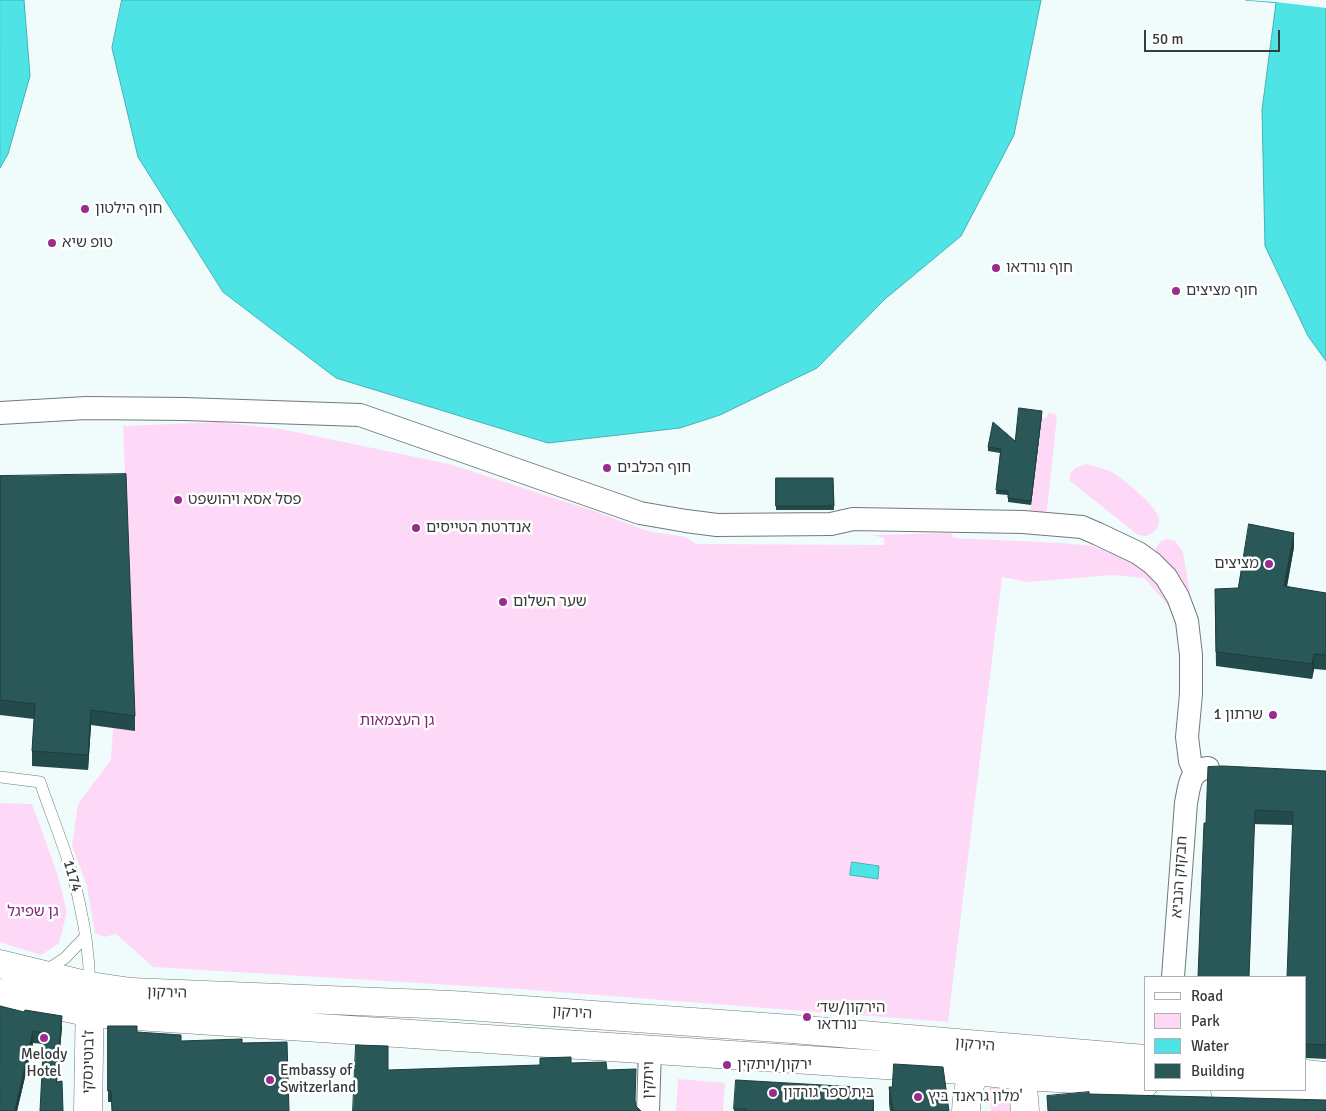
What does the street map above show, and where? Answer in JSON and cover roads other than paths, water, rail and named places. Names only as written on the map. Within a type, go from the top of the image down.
[{"type":"main road","name":"הירקון","points":[[0,964],[90,986],[131,992],[461,1006],[792,1029],[1144,1059]]},
{"type":"main road","name":"1174","points":[[90,986],[90,1012]]},
{"type":"main road","name":"הירקון","points":[[0,993],[90,1012],[976,1070],[1022,1076],[1144,1083]]},
{"type":"main road","name":"ז'בוטינסקי","points":[[88,1111],[90,1012]]},
{"type":"main road","points":[[965,1111],[969,1085],[976,1070],[990,1058],[1008,1047],[1022,1076],[1025,1111]]},
{"type":"main road","points":[[925,1067],[943,1075],[956,1085],[965,1111]]},
{"type":"main road","points":[[1306,1074],[1326,1076]]},
{"type":"main road","points":[[1236,1091],[1326,1099]]},
{"type":"street","points":[[0,413],[86,408],[360,415],[640,513],[686,522],[718,525],[831,524],[853,519],[894,519],[1024,522],[1082,527],[1138,554],[1152,563],[1166,577],[1178,598],[1187,621],[1191,655],[1188,737],[1193,775],[1204,768],[1232,767]]},
{"type":"street","name":"חבקוק הנביא","points":[[1173,976],[1186,803],[1193,775]]},
{"type":"street","name":"ויתקין","points":[[648,1111],[650,1049]]},
{"type":"lane","name":"1174","points":[[0,777],[40,782],[69,865],[80,905],[90,986]]},
{"type":"lane","points":[[41,974],[66,958],[85,937]]},
{"type":"water","points":[[0,0],[24,0],[30,76],[8,154],[0,168]]},
{"type":"water","points":[[122,0],[1041,0],[1014,135],[961,236],[885,299],[817,368],[720,415],[680,428],[548,443],[336,378],[223,292],[138,157],[112,48]]},
{"type":"water","points":[[1246,0],[1326,0],[1326,361],[1308,336],[1265,246],[1262,110],[1276,3]]},
{"type":"water","points":[[852,862],[879,866],[878,879],[850,875]]},
{"type":"place","name":"חוף הילטון","points":[[85,209]]},
{"type":"place","name":"טופ שיא","points":[[52,243]]},
{"type":"place","name":"חוף נורדאו","points":[[996,268]]},
{"type":"place","name":"חוף מציצים","points":[[1176,291]]},
{"type":"place","name":"חוף הכלבים","points":[[607,468]]},
{"type":"place","name":"פסל אסא ויהושפט","points":[[178,500]]},
{"type":"place","name":"אנדרטת הטייסים","points":[[416,528]]},
{"type":"place","name":"מציצים","points":[[1269,564]]},
{"type":"place","name":"שער השלום","points":[[503,602]]},
{"type":"place","name":"שרתון 1","points":[[1273,715]]},
{"type":"place","name":"הירקון/שד׳ נורדאו","points":[[807,1017]]},
{"type":"place","name":"Melody Hotel","points":[[44,1038]]},
{"type":"place","name":"ירקון/ויתקין","points":[[727,1065]]},
{"type":"place","name":"Embassy of Switzerland","points":[[270,1080]]},
{"type":"place","name":"בית ספר גורדון","points":[[773,1093]]},
{"type":"place","name":"מלון גראנד ביץ'","points":[[918,1097]]},
{"type":"park label","name":"גן העצמאות","points":[[397,721]]},
{"type":"park label","name":"גן שפיגל","points":[[33,912]]}]
